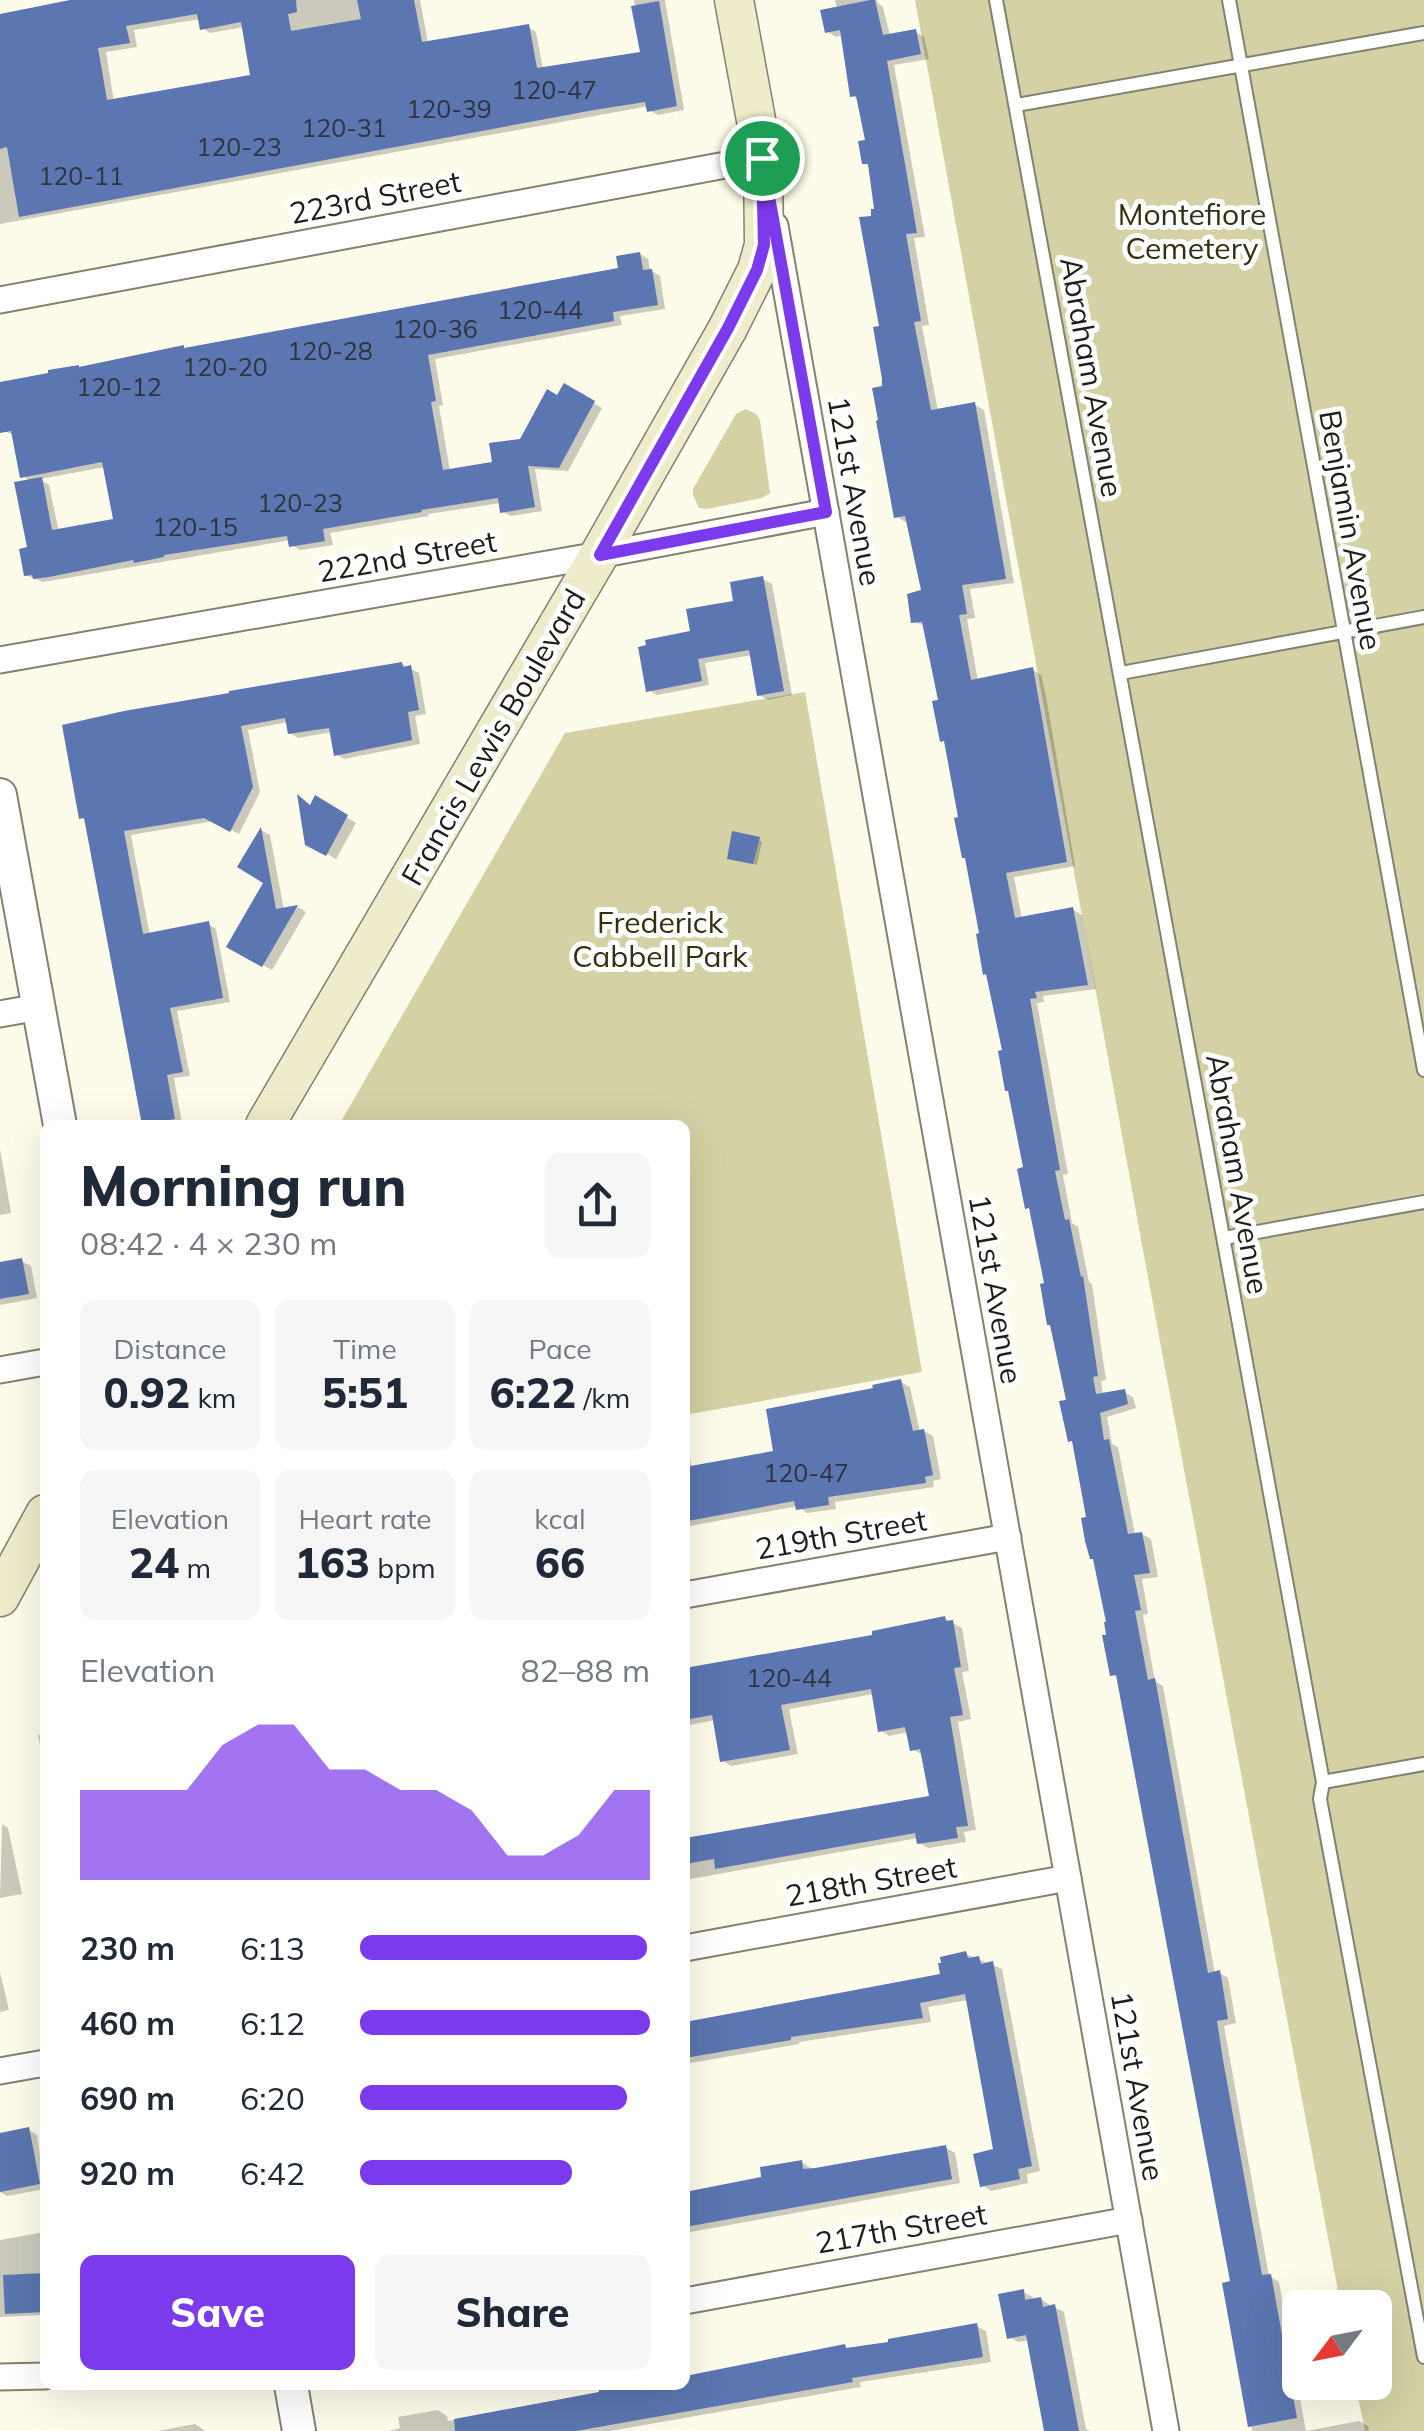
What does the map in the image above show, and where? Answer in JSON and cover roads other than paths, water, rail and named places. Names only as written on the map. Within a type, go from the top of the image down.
[{"type":"main road","name":"Francis Lewis Boulevard","points":[[268,1120],[600,555],[757,270],[764,245],[762,158],[734,0]]},
{"type":"main road","points":[[4,1589],[40,1523]]},
{"type":"main road","points":[[4,1589],[40,1565]]},
{"type":"street","name":"223rd Street","points":[[0,300],[762,158]]},
{"type":"street","name":"121st Avenue","points":[[762,158],[1166,2431]]},
{"type":"street","name":"222nd Street","points":[[0,660],[826,512]]},
{"type":"street","points":[[0,795],[59,1120]]},
{"type":"street","points":[[0,1014],[39,1006]]},
{"type":"street","points":[[0,1370],[40,1363]]},
{"type":"street","name":"219th Street","points":[[690,1594],[1008,1536]]},
{"type":"street","name":"218th Street","points":[[690,1947],[1068,1878]]},
{"type":"street","points":[[0,2071],[40,2064]]},
{"type":"street","name":"217th Street","points":[[690,2300],[1129,2220]]},
{"type":"street","points":[[0,2377],[40,2376]]},
{"type":"street","points":[[291,2390],[299,2431]]},
{"type":"lane","name":"Abraham Avenue","points":[[996,0],[1323,1782],[1320,1799],[1424,2357]]},
{"type":"lane","name":"Benjamin Avenue","points":[[1228,0],[1424,1070]]},
{"type":"lane","points":[[1016,105],[1424,32]]},
{"type":"lane","points":[[1121,673],[1424,617]]},
{"type":"lane","points":[[1224,1238],[1424,1202]]},
{"type":"lane","points":[[1323,1782],[1424,1764]]},
{"type":"lane","points":[[1407,2269],[1424,2266]]},
{"type":"park label","name":"Montefiore Cemetery","points":[[1192,231]]},
{"type":"park label","name":"Frederick Cabbell Park","points":[[660,939]]}]
